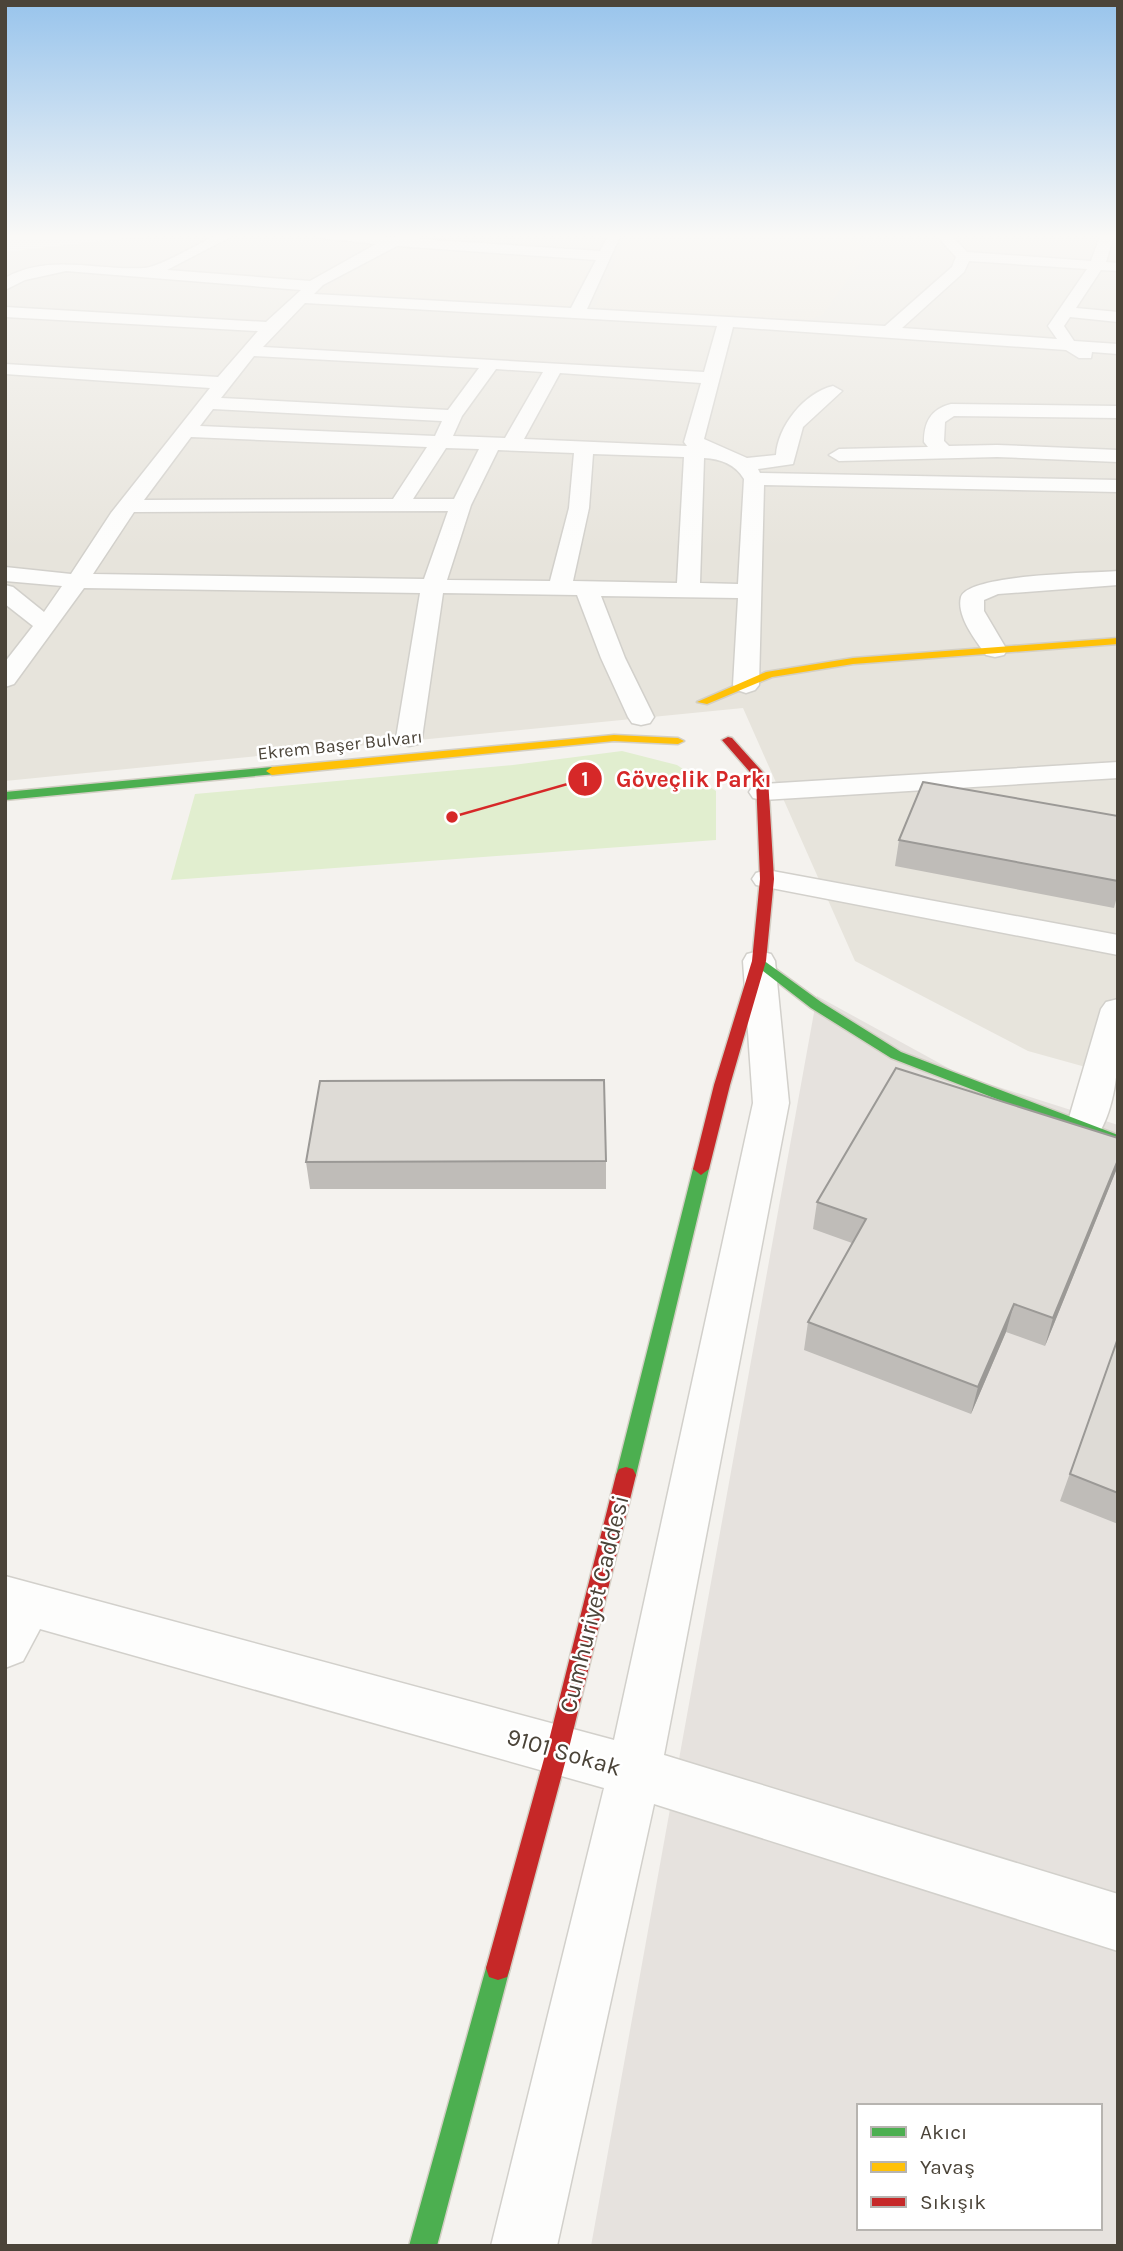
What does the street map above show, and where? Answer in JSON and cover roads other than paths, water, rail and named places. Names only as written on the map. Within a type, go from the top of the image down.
[{"type":"street","points":[[5,678],[46,625],[128,506],[260,339]]},
{"type":"street","points":[[721,339],[694,442],[749,472],[1092,484],[1115,496]]},
{"type":"street","points":[[992,339],[1118,349]]},
{"type":"street","points":[[1065,339],[1069,345],[1106,364]]},
{"type":"street","points":[[250,351],[491,363],[711,378]]},
{"type":"street","points":[[399,505],[441,440],[453,416],[491,363]]},
{"type":"street","points":[[409,738],[433,586],[461,505],[554,367]]},
{"type":"street","points":[[5,369],[223,383]]},
{"type":"street","points":[[786,460],[785,441],[801,415],[832,391]]},
{"type":"street","points":[[1054,393],[1118,398]]},
{"type":"street","points":[[207,403],[453,416]]},
{"type":"street","points":[[943,452],[934,442],[933,426],[939,415],[951,410],[967,408],[1118,412]]},
{"type":"street","points":[[185,432],[718,453]]},
{"type":"street","points":[[560,589],[579,508],[584,447]]},
{"type":"street","points":[[749,472],[786,460],[818,457],[997,451],[1118,456]]},
{"type":"street","points":[[688,590],[694,453]]},
{"type":"street","points":[[746,685],[749,472]]},
{"type":"street","points":[[128,506],[461,505]]},
{"type":"street","points":[[5,574],[77,581],[749,591]]},
{"type":"street","points":[[995,650],[972,611],[973,596],[994,587],[1118,578]]},
{"type":"street","points":[[587,590],[613,658],[655,720],[656,728],[664,736],[678,741]]},
{"type":"street","points":[[5,592],[46,625]]},
{"type":"street","points":[[703,702],[770,674],[853,662],[1118,641]]},
{"type":"street","points":[[686,702],[703,702],[726,708]]},
{"type":"street","points":[[571,726],[626,721],[650,714]]},
{"type":"street","name":"Cumhuriyet Caddesi","points":[[524,2246],[634,1772],[771,1103],[759,961],[767,879],[762,778],[720,742],[738,734],[743,726]]},
{"type":"street","name":"Ekrem Başer Bulvarı","points":[[5,796],[614,738],[695,744]]},
{"type":"street","points":[[763,792],[1118,770]]},
{"type":"street","points":[[767,879],[1118,945]]},
{"type":"street","points":[[759,961],[816,1005],[896,1055],[1118,1141]]},
{"type":"street","name":"Cumhuriyet Caddesi","points":[[423,2246],[558,1748],[722,1085],[759,961]]},
{"type":"street","points":[[1084,1128],[1118,1009]]},
{"type":"street","name":"9101 Sokak","points":[[13,1616],[558,1748],[1118,1923]]},
{"type":"place","name":"Göveçlik Parkı","points":[[452,817]]}]
